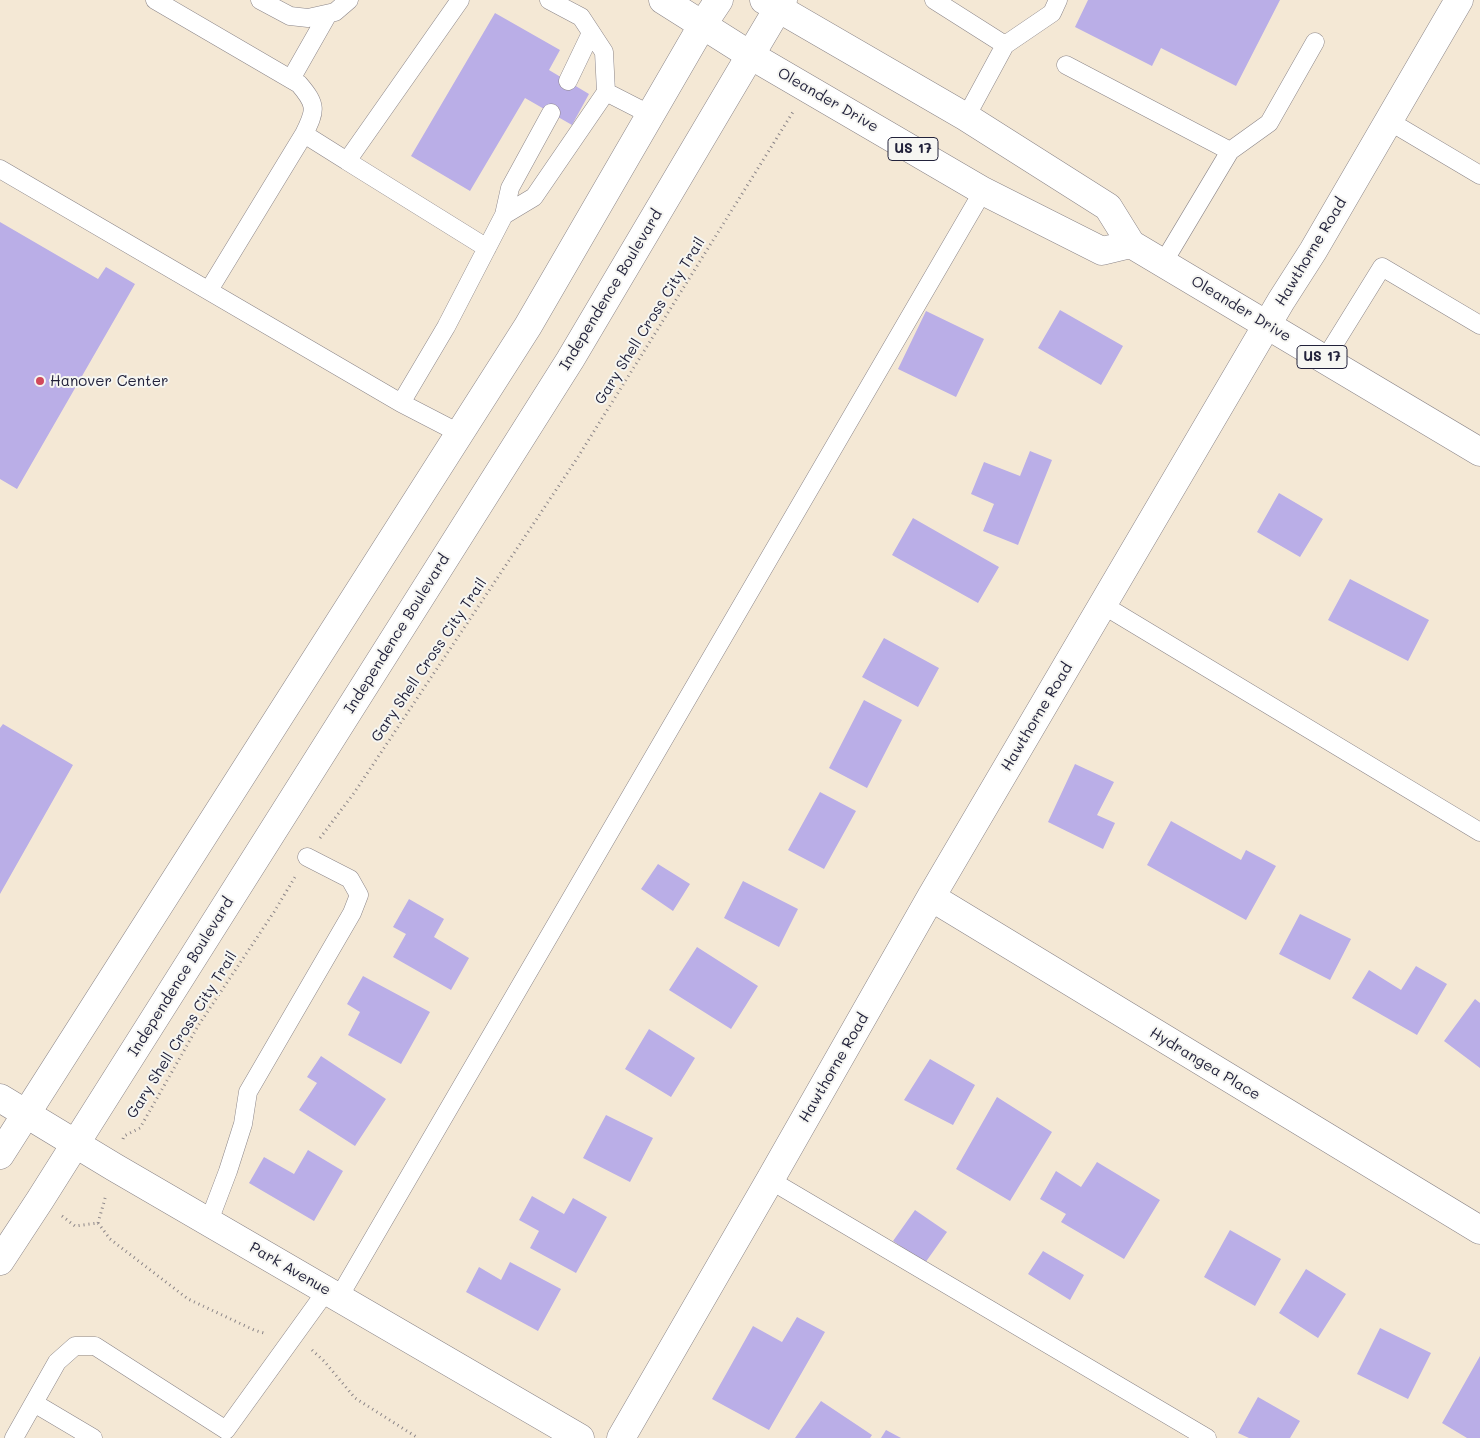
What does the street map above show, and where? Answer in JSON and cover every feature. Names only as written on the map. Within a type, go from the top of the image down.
[{"type":"main road","name":"Oleander Drive","points":[[663,0],[750,55],[983,191],[1102,251],[1131,244]]},
{"type":"main road","points":[[0,1154],[528,326],[650,114],[719,0]]},
{"type":"main road","name":"Hawthorne Road","points":[[621,1438],[931,897],[1459,0]]},
{"type":"main road","name":"Oleander Drive","points":[[775,3],[966,117],[1108,207],[1131,244],[1480,452]]},
{"type":"main road","name":"Independence Boulevard","points":[[0,1261],[564,368],[750,55],[775,3]]},
{"type":"main road","name":"Hydrangea Place","points":[[931,897],[1480,1230]]},
{"type":"main road","name":"Park Avenue","points":[[0,1098],[114,1167],[580,1438]]},
{"type":"lane","points":[[155,0],[300,84],[310,97],[314,114],[304,134],[209,290]]},
{"type":"lane","points":[[260,0],[290,16],[308,18],[335,12],[349,0]]},
{"type":"lane","points":[[347,161],[460,0]]},
{"type":"lane","points":[[504,215],[534,197],[606,92],[604,52],[581,17],[549,0]]},
{"type":"lane","points":[[934,0],[1005,44]]},
{"type":"lane","points":[[966,117],[1005,44],[1052,13],[1058,0]]},
{"type":"lane","points":[[291,79],[328,14]]},
{"type":"lane","points":[[568,81],[591,33]]},
{"type":"lane","points":[[1163,263],[1230,151],[1270,123],[1315,42]]},
{"type":"lane","points":[[1066,65],[1230,151]]},
{"type":"lane","points":[[606,92],[650,114]]},
{"type":"lane","points":[[401,403],[446,327],[487,248],[504,215],[510,188],[551,113]]},
{"type":"lane","points":[[1389,121],[1480,175]]},
{"type":"lane","points":[[304,134],[487,248]]},
{"type":"lane","points":[[0,169],[401,403],[459,433]]},
{"type":"lane","points":[[14,1438],[58,1362],[75,1346],[95,1346],[229,1435],[290,1341],[333,1294],[983,191]]},
{"type":"lane","points":[[1325,359],[1382,266],[1480,325]]},
{"type":"lane","points":[[1103,605],[1480,832]]},
{"type":"lane","points":[[209,1221],[228,1172],[243,1124],[248,1092],[352,913],[359,895],[350,879],[307,857]]},
{"type":"lane","points":[[770,1180],[1207,1438]]},
{"type":"lane","points":[[34,1403],[93,1438]]},
{"type":"path","name":"Gary Shell Cross City Trail","points":[[290,1341],[254,1330],[188,1299],[110,1239],[98,1223],[124,1136],[140,1128],[198,1026],[274,912],[307,857],[354,793],[578,457],[794,110]]},
{"type":"path","points":[[290,1341],[306,1345],[324,1362],[354,1398],[418,1438]]},
{"type":"building","points":[[1088,0],[1280,0],[1236,86],[1161,48],[1152,66],[1075,27]]},
{"type":"building","points":[[495,13],[560,50],[549,70],[589,94],[572,125],[525,98],[470,191],[411,156]]},
{"type":"building","name":"Hanover Center","points":[[0,222],[98,279],[106,267],[135,284],[17,489],[0,479]]},
{"type":"building","points":[[1060,310],[1123,346],[1101,385],[1038,348]]},
{"type":"building","points":[[926,311],[984,339],[956,397],[898,369]]},
{"type":"building","points":[[1030,451],[1052,460],[1018,545],[983,531],[994,504],[971,494],[984,462],[1020,476]]},
{"type":"building","points":[[1279,493],[1323,519],[1300,557],[1257,532]]},
{"type":"building","points":[[913,518],[999,567],[978,603],[892,555]]},
{"type":"building","points":[[1350,579],[1429,620],[1408,661],[1328,620]]},
{"type":"building","points":[[884,638],[939,668],[918,707],[862,677]]},
{"type":"building","points":[[864,700],[902,720],[867,788],[829,768]]},
{"type":"building","points":[[3,724],[73,765],[0,894],[0,728]]},
{"type":"building","points":[[1075,764],[1114,782],[1097,815],[1115,823],[1103,849],[1048,822]]},
{"type":"building","points":[[820,792],[856,811],[824,869],[788,850]]},
{"type":"building","points":[[1171,821],[1241,860],[1246,850],[1276,866],[1246,920],[1147,865]]},
{"type":"building","points":[[658,864],[690,884],[673,911],[641,889]]},
{"type":"building","points":[[743,881],[798,909],[779,947],[724,918]]},
{"type":"building","points":[[409,899],[444,919],[434,937],[469,958],[451,990],[393,957],[406,934],[393,927]]},
{"type":"building","points":[[1300,914],[1351,939],[1330,980],[1279,954]]},
{"type":"building","points":[[697,947],[758,986],[731,1029],[669,990]]},
{"type":"building","points":[[1416,966],[1447,984],[1417,1035],[1352,998],[1369,970],[1401,990]]},
{"type":"building","points":[[363,976],[430,1012],[401,1064],[348,1035],[360,1012],[347,1004]]},
{"type":"building","points":[[1475,999],[1480,1003],[1480,1068],[1444,1041]]},
{"type":"building","points":[[649,1029],[695,1058],[671,1097],[625,1069]]},
{"type":"building","points":[[321,1056],[386,1099],[355,1146],[299,1110],[317,1083],[307,1077]]},
{"type":"building","points":[[930,1059],[975,1085],[953,1125],[904,1100]]},
{"type":"building","points":[[997,1097],[1052,1132],[1010,1201],[956,1169]]},
{"type":"building","points":[[606,1115],[653,1138],[630,1182],[583,1158]]},
{"type":"building","points":[[308,1150],[343,1171],[314,1221],[249,1183],[264,1157],[294,1174]]},
{"type":"building","points":[[1097,1162],[1160,1200],[1124,1259],[1061,1222],[1066,1214],[1040,1199],[1056,1171],[1081,1187]]},
{"type":"building","points":[[532,1196],[564,1214],[573,1198],[607,1217],[576,1273],[530,1248],[539,1231],[519,1220]]},
{"type":"building","points":[[915,1210],[947,1232],[925,1263],[893,1241]]},
{"type":"building","points":[[1230,1230],[1281,1259],[1255,1306],[1204,1277]]},
{"type":"building","points":[[1043,1251],[1084,1275],[1070,1300],[1028,1274]]},
{"type":"building","points":[[510,1262],[561,1289],[538,1331],[466,1292],[479,1267],[501,1280]]},
{"type":"building","points":[[1306,1269],[1346,1294],[1318,1338],[1279,1313]]},
{"type":"building","points":[[797,1317],[825,1332],[769,1430],[712,1399],[753,1326],[782,1342]]},
{"type":"building","points":[[1380,1328],[1431,1353],[1408,1399],[1357,1374]]},
{"type":"building","points":[[1480,1356],[1480,1438],[1467,1438],[1442,1423]]},
{"type":"building","points":[[1258,1397],[1300,1421],[1290,1438],[1249,1438],[1238,1433]]},
{"type":"building","points":[[821,1401],[872,1435],[870,1438],[795,1438]]},
{"type":"building","points":[[886,1430],[901,1438],[881,1438]]},
{"type":"place","name":"Hanover Center","points":[[40,381]]}]
